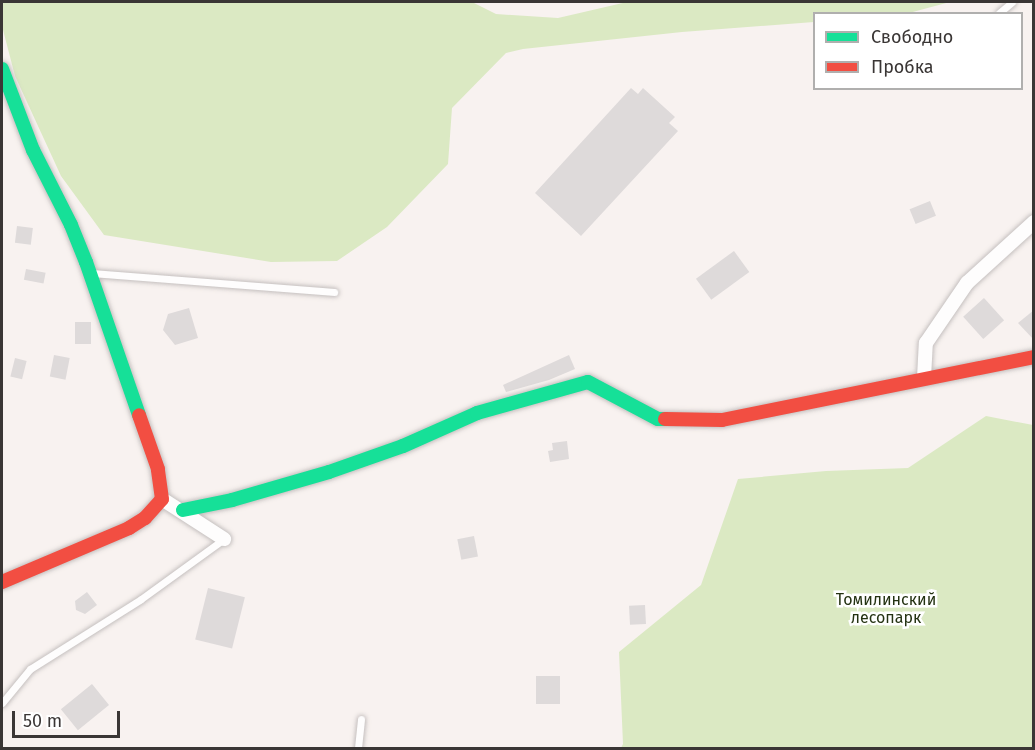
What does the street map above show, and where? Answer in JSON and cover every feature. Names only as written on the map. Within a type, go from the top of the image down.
[{"type":"street","points":[[2,69],[33,150],[71,225],[90,273],[158,469],[162,498],[145,518],[129,528],[2,582]]},
{"type":"street","points":[[924,378],[926,343],[967,283],[1034,222]]},
{"type":"street","points":[[183,510],[232,500],[329,472],[403,446],[477,413],[588,382],[658,419],[722,420],[1034,357]]},
{"type":"street","points":[[162,498],[224,539]]},
{"type":"lane","points":[[1000,12],[1012,2]]},
{"type":"lane","points":[[90,273],[334,292]]},
{"type":"lane","points":[[2,703],[30,669],[141,599],[224,539]]},
{"type":"lane","points":[[358,748],[361,719]]},
{"type":"green space","points":[[2,2],[472,2],[496,14],[558,18],[627,2],[950,2],[913,12],[813,12],[813,22],[682,32],[523,49],[506,53],[452,108],[448,164],[387,227],[337,261],[271,262],[104,235],[61,176],[15,76],[2,26]]},
{"type":"green space","name":"Томилинский лесопарк","points":[[986,416],[1033,425],[1033,748],[621,748],[623,744],[619,652],[701,585],[738,479],[826,471],[908,468]]},
{"type":"building","points":[[631,88],[638,94],[643,88],[675,117],[669,123],[678,131],[581,236],[535,193]]},
{"type":"building","points":[[930,201],[936,216],[916,224],[910,209]]},
{"type":"building","points":[[17,226],[33,228],[31,245],[15,243]]},
{"type":"building","points":[[734,251],[749,272],[711,300],[696,279]]},
{"type":"building","points":[[26,269],[46,273],[44,284],[24,280]]},
{"type":"building","points":[[984,298],[1004,320],[983,339],[963,317]]},
{"type":"building","points":[[189,308],[198,338],[175,345],[163,330],[168,314]]},
{"type":"building","points":[[1034,310],[1034,340],[1018,323]]},
{"type":"building","points":[[75,322],[91,322],[91,344],[75,344]]},
{"type":"building","points":[[54,355],[70,358],[66,380],[50,377]]},
{"type":"building","points":[[569,355],[575,369],[549,380],[506,392],[503,385]]},
{"type":"building","points":[[15,358],[27,361],[22,379],[10,376]]},
{"type":"building","points":[[567,441],[569,459],[550,462],[548,451],[553,450],[552,443]]},
{"type":"building","points":[[474,536],[478,557],[461,560],[457,539]]},
{"type":"building","points":[[208,588],[245,597],[232,649],[195,639]]},
{"type":"building","points":[[87,592],[97,605],[85,614],[76,610],[75,601]]},
{"type":"building","points":[[645,605],[646,624],[630,625],[629,606]]},
{"type":"building","points":[[536,676],[560,676],[560,704],[536,704]]},
{"type":"building","points":[[92,684],[109,705],[78,730],[61,709]]},
{"type":"traffic: fast","points":[[2,69],[33,150],[71,225],[86,262],[139,415]]},
{"type":"traffic: fast","points":[[183,510],[232,500],[329,472],[403,446],[477,413],[588,382],[658,419],[665,419]]},
{"type":"traffic: jam","points":[[665,419],[722,420],[1034,357]]},
{"type":"traffic: jam","points":[[2,582],[129,528],[145,518],[162,499],[158,469],[139,415]]}]
